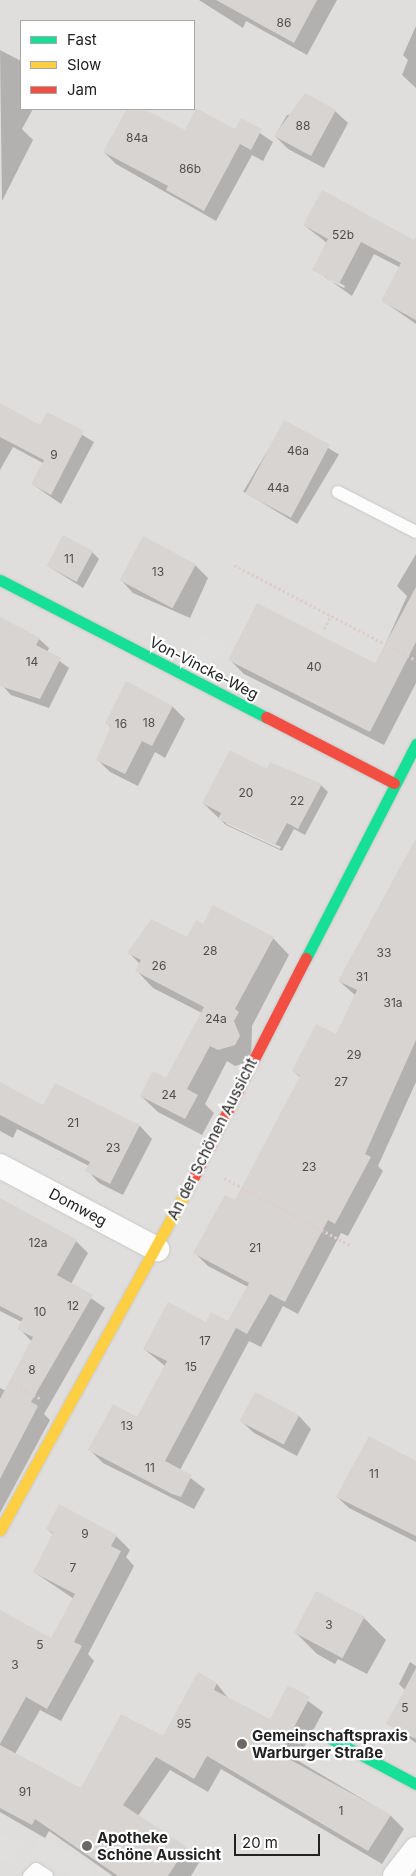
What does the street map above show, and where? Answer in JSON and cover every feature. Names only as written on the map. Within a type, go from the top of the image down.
[{"type":"street","name":"Von-Vincke-Weg","points":[[0,580],[394,783]]},
{"type":"street","name":"An der Schönen Aussicht","points":[[0,1530],[157,1249],[394,783],[416,744]]},
{"type":"street","name":"Domweg","points":[[0,1166],[157,1249]]},
{"type":"street","points":[[324,1735],[416,1784]]},
{"type":"street","points":[[395,1876],[416,1849]]},
{"type":"lane","points":[[338,492],[416,532]]},
{"type":"lane","points":[[32,1872],[47,1876]]},
{"type":"path","points":[[234,566],[416,660]]},
{"type":"path","points":[[324,629],[331,616]]},
{"type":"path","points":[[200,1164],[352,1246]]},
{"type":"path","points":[[11,1383],[66,1413]]},
{"type":"shaded area","points":[[0,0],[416,0],[416,1876],[0,1876]]},
{"type":"shaded area","points":[[202,636],[221,646],[209,668],[190,658]]},
{"type":"shaded area","points":[[0,1833],[19,1844],[9,1862],[0,1857]]},
{"type":"shaded area","points":[[42,1835],[95,1868],[90,1876],[70,1876],[32,1853]]},
{"type":"building","points":[[216,0],[317,0],[294,43]]},
{"type":"building","points":[[305,93],[336,110],[311,156],[274,136]]},
{"type":"building","points":[[196,108],[235,129],[241,118],[262,129],[251,150],[240,144],[204,211],[166,190],[168,186],[103,152],[126,110],[145,110],[185,130]]},
{"type":"building","points":[[322,190],[414,240],[416,236],[416,320],[381,301],[401,263],[361,242],[339,284],[312,270],[328,239],[303,225]]},
{"type":"building","points":[[0,403],[40,425],[47,412],[84,431],[51,495],[31,484],[44,460],[0,437]]},
{"type":"building","points":[[284,420],[330,444],[291,518],[245,493]]},
{"type":"building","points":[[63,535],[93,551],[77,582],[47,566]]},
{"type":"building","points":[[143,536],[196,564],[173,608],[120,580]]},
{"type":"building","points":[[416,587],[416,642],[370,732],[228,660],[257,603],[375,663]]},
{"type":"building","points":[[0,617],[40,638],[36,645],[61,658],[40,699],[0,686]]},
{"type":"building","points":[[126,681],[173,706],[152,746],[142,741],[125,774],[96,760],[111,726],[105,723]]},
{"type":"building","points":[[230,750],[267,769],[270,762],[322,784],[298,829],[287,823],[275,845],[218,819],[221,813],[202,803]]},
{"type":"building","points":[[416,838],[416,1040],[365,1154],[371,1157],[335,1224],[328,1220],[285,1302],[270,1294],[247,1334],[236,1328],[165,1461],[192,1475],[181,1497],[172,1494],[88,1450],[113,1404],[137,1417],[167,1361],[143,1349],[168,1302],[206,1322],[211,1312],[228,1321],[249,1283],[193,1253],[225,1195],[235,1200],[300,1076],[292,1071],[316,1024],[336,1034],[357,990],[338,981]]},
{"type":"building","points":[[213,905],[274,937],[235,1009],[239,1012],[234,1021],[240,1036],[235,1045],[218,1050],[210,1046],[187,1089],[198,1095],[185,1119],[140,1096],[153,1071],[166,1078],[204,1007],[135,971],[141,960],[127,953],[151,919],[187,937],[196,920],[203,924]]},
{"type":"building","points":[[0,1082],[43,1105],[55,1083],[140,1125],[110,1184],[85,1171],[90,1162],[0,1115]]},
{"type":"building","points":[[0,1198],[77,1240],[57,1275],[93,1295],[31,1402],[38,1406],[0,1479],[0,1399],[33,1337],[17,1329],[23,1318],[0,1306]]},
{"type":"building","points":[[255,1392],[299,1415],[284,1445],[240,1421]]},
{"type":"building","points":[[369,1436],[416,1461],[416,1536],[336,1497]]},
{"type":"building","points":[[59,1504],[117,1535],[111,1546],[121,1551],[74,1642],[82,1646],[47,1709],[26,1697],[0,1744],[0,1610],[51,1638],[75,1594],[33,1572],[53,1533],[46,1529]]},
{"type":"building","points":[[316,1591],[365,1617],[342,1658],[294,1632]]},
{"type":"building","points":[[416,1668],[416,1739],[386,1724]]},
{"type":"building","points":[[198,1672],[217,1683],[214,1690],[270,1719],[288,1685],[310,1697],[283,1748],[290,1752],[287,1758],[391,1815],[368,1851],[207,1756],[194,1779],[156,1757],[123,1805],[187,1847],[168,1876],[118,1876],[35,1819],[32,1825],[0,1808],[0,1745],[81,1788],[121,1714],[163,1736]]},
{"type":"traffic: fast","points":[[0,580],[266,717]]},
{"type":"traffic: fast","points":[[306,958],[416,744]]},
{"type":"traffic: fast","points":[[324,1735],[416,1784]]},
{"type":"traffic: slow","points":[[0,1530],[186,1192]]},
{"type":"traffic: jam","points":[[266,717],[394,783]]},
{"type":"traffic: jam","points":[[186,1192],[306,958]]},
{"type":"place","name":"Gemeinschaftspraxis Warburger Straße","points":[[242,1744]]},
{"type":"place","name":"Apotheke Schöne Aussicht","points":[[87,1846]]}]
